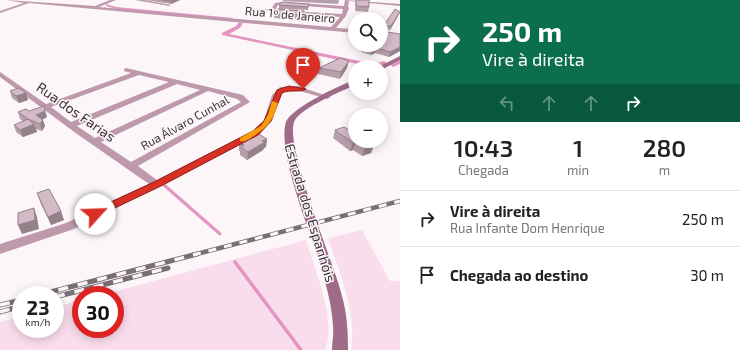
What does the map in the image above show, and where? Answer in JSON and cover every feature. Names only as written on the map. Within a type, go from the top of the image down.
[{"type":"main road","points":[[388,64],[400,58]]},
{"type":"main road","name":"Estrada dos Espanhóis","points":[[340,350],[342,330],[340,314],[287,141],[288,126],[298,114],[348,86]]},
{"type":"street","name":"Rua 1º de Janeiro","points":[[8,0],[348,30]]},
{"type":"street","points":[[92,7],[114,0]]},
{"type":"street","points":[[137,0],[169,5]]},
{"type":"street","points":[[156,3],[164,0]]},
{"type":"street","points":[[332,29],[344,16],[347,7],[347,0],[400,5]]},
{"type":"street","points":[[0,12],[31,2]]},
{"type":"street","points":[[273,10],[276,4],[281,3],[353,7]]},
{"type":"street","points":[[263,10],[344,16]]},
{"type":"street","name":"Rua Álvaro Cunhal","points":[[126,70],[240,97],[246,102],[131,166]]},
{"type":"street","points":[[45,107],[138,73]]},
{"type":"street","name":"Rua dos Farias","points":[[0,74],[95,142],[158,184]]},
{"type":"street","points":[[71,125],[176,82]]},
{"type":"street","points":[[0,249],[70,226],[158,184],[264,127],[271,115],[276,95],[283,89],[296,88],[327,97]]},
{"type":"street","points":[[95,142],[207,89]]},
{"type":"shaded area","points":[[362,230],[390,281],[400,281],[400,350],[351,350],[352,322],[350,307],[328,238]]},
{"type":"shaded area","points":[[306,240],[327,310],[328,338],[325,350],[0,350],[0,322],[12,319],[12,338],[64,338],[64,305],[72,302],[72,338],[124,338],[124,289]]},
{"type":"building","points":[[356,0],[369,0],[369,7],[356,6]]},
{"type":"building","points":[[282,2],[309,4],[308,7],[279,5]]},
{"type":"building","points":[[277,9],[304,11],[303,15],[275,14]]},
{"type":"building","points":[[395,9],[400,12],[391,26],[388,26],[388,19]]},
{"type":"building","points":[[388,32],[400,34],[400,47],[390,52],[388,51]]},
{"type":"building","points":[[340,58],[348,61],[341,72],[319,68]]},
{"type":"building","points":[[19,88],[26,93],[16,96],[10,91]]},
{"type":"building","points":[[44,106],[45,111],[36,115],[43,120],[40,124],[28,119],[18,112],[26,109],[29,111]]},
{"type":"building","points":[[28,119],[34,124],[20,130],[14,125]]},
{"type":"building","points":[[344,127],[348,129],[348,139],[335,130]]},
{"type":"building","points":[[257,133],[267,139],[262,141],[265,142],[248,152],[241,147],[244,145],[239,143]]},
{"type":"building","points":[[49,189],[61,211],[48,217],[37,193]]},
{"type":"building","points":[[34,208],[35,220],[18,225],[18,213]]},
{"type":"waterway","points":[[107,5],[116,8],[231,18]]},
{"type":"waterway","points":[[241,23],[238,27],[224,34],[348,60]]},
{"type":"waterway","points":[[393,65],[400,62]]},
{"type":"waterway","points":[[164,185],[220,234]]},
{"type":"waterway","points":[[235,262],[301,350]]},
{"type":"railway","points":[[193,255],[400,201]]},
{"type":"railway","points":[[64,289],[197,254]]},
{"type":"railway","points":[[64,295],[168,268]]},
{"type":"railway","points":[[0,305],[12,302]]},
{"type":"railway","points":[[0,312],[12,309]]},
{"type":"slow traffic","points":[[243,139],[256,133],[264,127],[271,115],[274,103]]},
{"type":"route","points":[[95,214],[158,184],[256,133],[264,127],[268,121],[276,95],[279,92],[283,89],[289,88],[303,89]]}]
